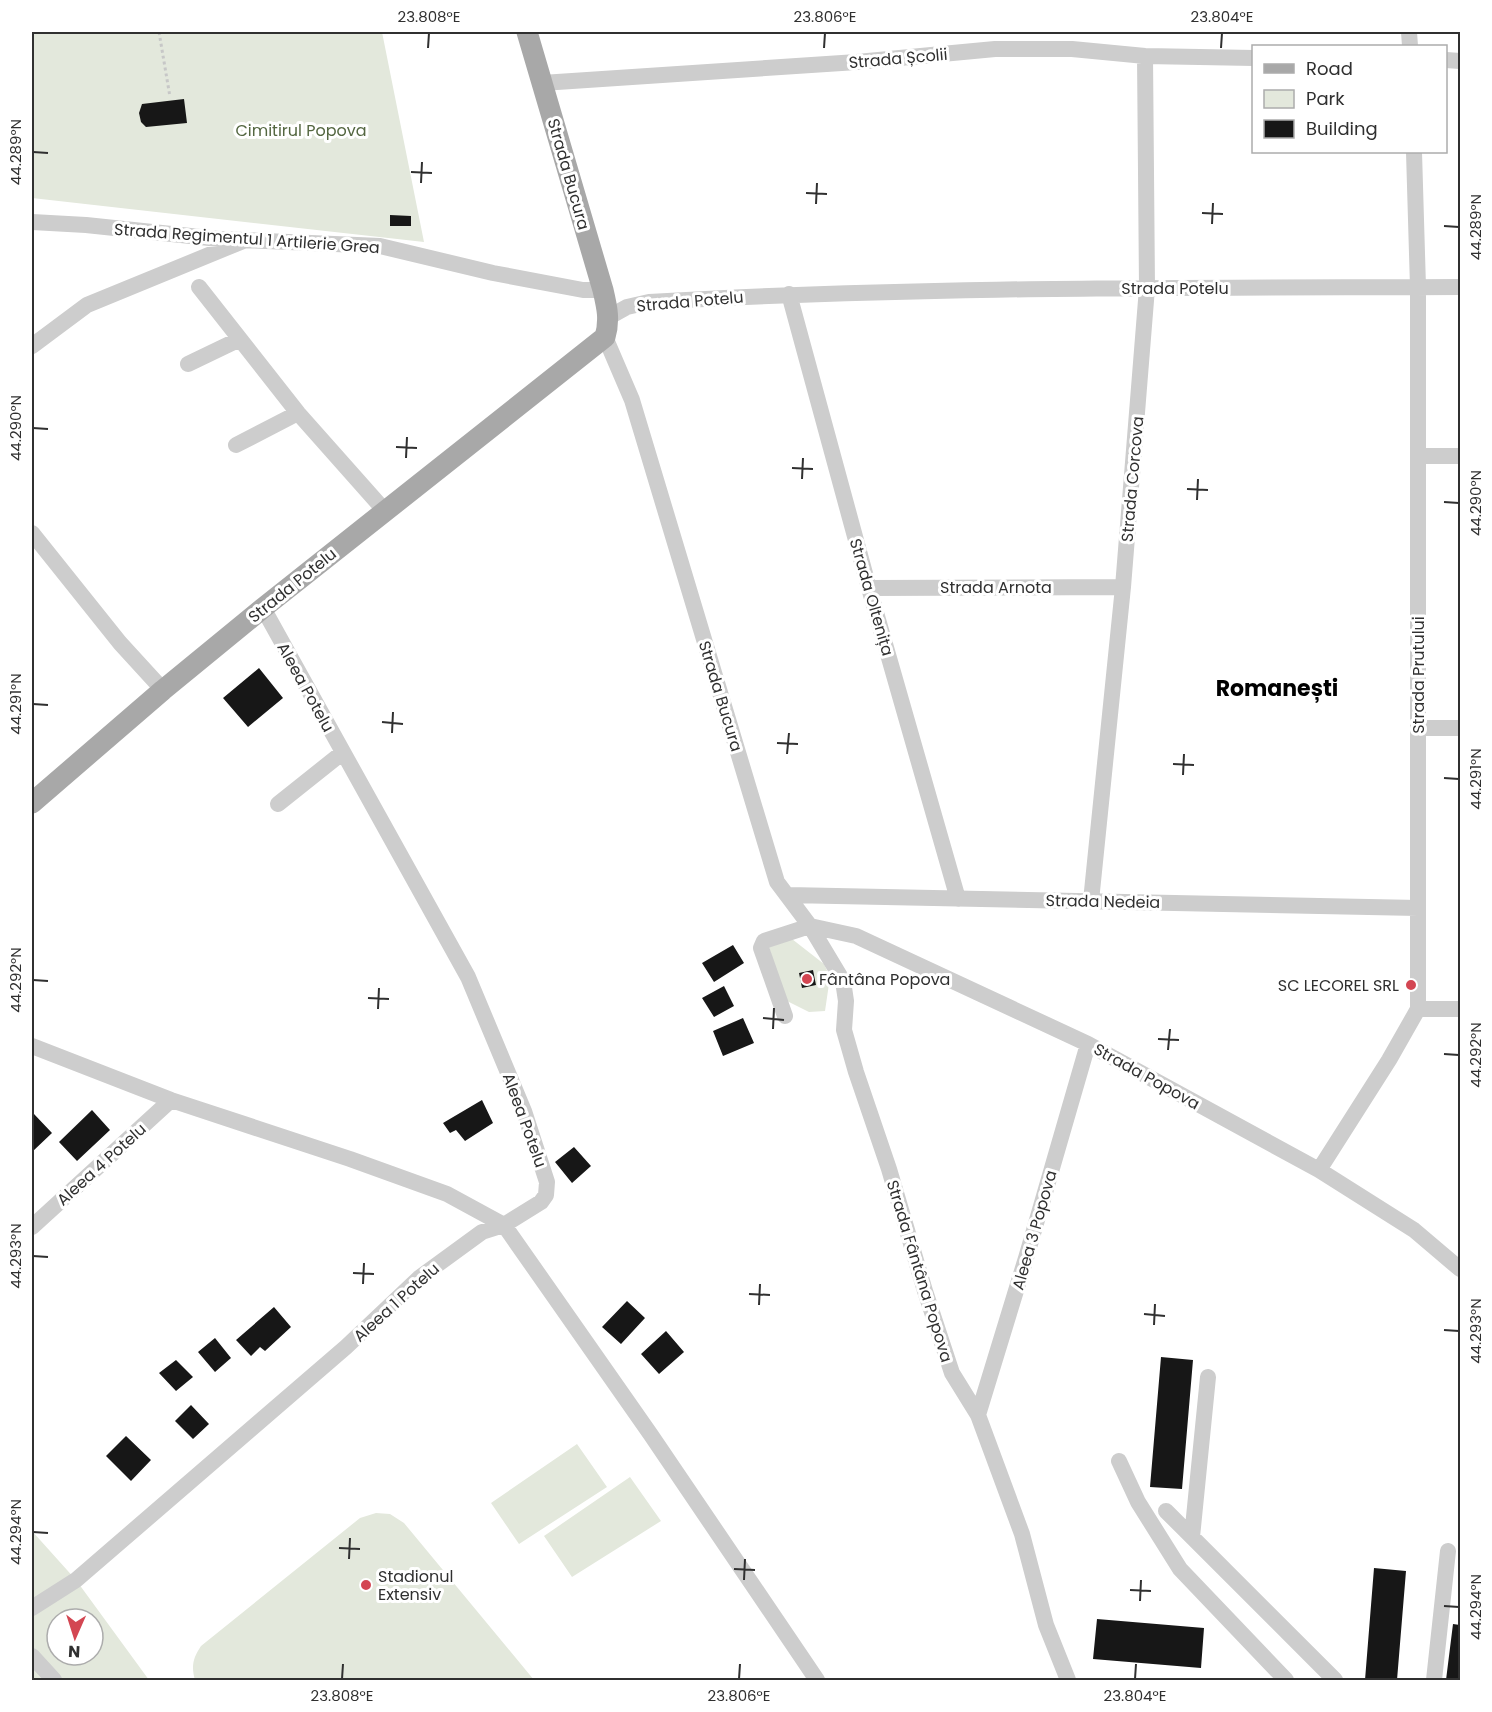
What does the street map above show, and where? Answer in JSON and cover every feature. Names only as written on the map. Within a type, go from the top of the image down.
[{"type":"main road","name":"Strada Bucura","points":[[527,32],[603,290],[607,327]]},
{"type":"main road","name":"Strada Potelu","points":[[32,803],[163,690],[385,511],[607,327]]},
{"type":"street","name":"Strada Școlii","points":[[542,83],[845,63],[995,49],[1252,58]]},
{"type":"street","name":"Strada Corcova","points":[[1091,901],[1148,288],[1145,56]]},
{"type":"street","name":"Strada Prutului","points":[[1319,1170],[1389,1060],[1418,1009],[1418,287],[1414,153]]},
{"type":"street","name":"Strada Regimentul 1 Artilerie Grea","points":[[32,222],[246,240],[380,246],[516,278],[583,291],[603,290]]},
{"type":"street","points":[[32,346],[87,305],[246,240]]},
{"type":"street","points":[[199,287],[298,413],[385,511]]},
{"type":"street","name":"Strada Potelu","points":[[607,327],[627,307],[649,302],[789,294],[1148,288],[1461,287]]},
{"type":"street","name":"Strada Oltenița","points":[[789,294],[869,588],[958,899]]},
{"type":"street","name":"Strada Bucura","points":[[607,327],[632,400],[777,882],[810,927]]},
{"type":"street","points":[[188,364],[240,339]]},
{"type":"street","points":[[236,445],[298,413]]},
{"type":"street","points":[[1418,456],[1461,456]]},
{"type":"street","points":[[32,533],[120,643],[163,690]]},
{"type":"street","name":"Strada Arnota","points":[[869,588],[1122,587]]},
{"type":"street","name":"Aleea Potelu","points":[[263,608],[468,977],[524,1111],[547,1182],[546,1195],[541,1202],[504,1225]]},
{"type":"street","points":[[1418,728],[1461,728]]},
{"type":"street","points":[[278,804],[342,753]]},
{"type":"street","name":"Strada Nedeia","points":[[788,896],[1418,908]]},
{"type":"street","points":[[785,1016],[761,948],[764,941],[810,927]]},
{"type":"street","name":"Strada Popova","points":[[810,927],[856,936],[1088,1044],[1319,1170],[1414,1230],[1461,1269]]},
{"type":"street","name":"Strada Fântâna Popova","points":[[810,927],[843,981],[846,1002],[844,1030],[925,1291],[952,1373],[978,1415],[1022,1534],[1046,1625],[1068,1680]]},
{"type":"street","points":[[1418,1009],[1461,1009]]},
{"type":"street","name":"Aleea 3 Popova","points":[[978,1415],[1088,1044]]},
{"type":"street","points":[[32,1046],[171,1100],[350,1159],[447,1194],[504,1225],[651,1435],[817,1680]]},
{"type":"street","name":"Aleea 4 Potelu","points":[[32,1227],[171,1100]]},
{"type":"street","name":"Aleea 1 Potelu","points":[[32,1608],[76,1580],[346,1347],[419,1278],[482,1232],[504,1225]]},
{"type":"street","points":[[1192,1537],[1208,1377]]},
{"type":"street","points":[[1119,1461],[1138,1502],[1180,1569],[1286,1680]]},
{"type":"street","points":[[1166,1511],[1335,1680]]},
{"type":"street","points":[[1434,1680],[1448,1551]]},
{"type":"street","points":[[32,1656],[54,1680]]},
{"type":"path","points":[[159,32],[170,97]]},
{"type":"green space","name":"Cimitirul Popova","points":[[32,32],[382,32],[424,242],[32,198]]},
{"type":"green space","points":[[792,939],[824,964],[830,977],[825,1011],[809,1012],[785,1000],[769,947]]},
{"type":"green space","points":[[577,1444],[607,1487],[519,1544],[491,1503]]},
{"type":"green space","points":[[630,1477],[661,1521],[572,1577],[544,1536]]},
{"type":"green space","name":"Stadionul Extensiv","points":[[376,1513],[390,1514],[404,1523],[534,1680],[195,1680],[194,1662],[201,1646],[360,1518]]},
{"type":"green space","points":[[32,1531],[76,1580],[96,1607],[45,1607],[45,1667],[105,1667],[105,1620],[149,1680],[32,1680]]},
{"type":"building","points":[[184,99],[187,123],[146,127],[141,122],[139,113],[142,104]]},
{"type":"building","points":[[390,215],[411,216],[411,226],[390,226]]},
{"type":"building","points":[[259,668],[283,698],[248,727],[223,698]]},
{"type":"building","points":[[733,945],[744,963],[714,982],[702,963]]},
{"type":"building","name":"Fântâna Popova","points":[[813,970],[816,985],[802,988],[799,973]]},
{"type":"building","points":[[724,986],[734,1006],[714,1017],[702,998]]},
{"type":"building","points":[[743,1018],[754,1043],[723,1056],[713,1031]]},
{"type":"building","points":[[482,1100],[493,1123],[465,1141],[456,1130],[450,1133],[443,1123]]},
{"type":"building","points":[[92,1110],[110,1130],[77,1161],[59,1142]]},
{"type":"building","points":[[34,1114],[52,1133],[32,1152],[32,1116]]},
{"type":"building","points":[[574,1147],[591,1166],[572,1183],[555,1162]]},
{"type":"building","points":[[627,1301],[645,1318],[621,1344],[602,1327]]},
{"type":"building","points":[[274,1307],[291,1327],[265,1351],[260,1347],[251,1356],[236,1340]]},
{"type":"building","points":[[666,1331],[684,1352],[659,1374],[641,1354]]},
{"type":"building","points":[[215,1338],[231,1358],[215,1372],[198,1352]]},
{"type":"building","points":[[1161,1357],[1193,1360],[1182,1489],[1150,1487]]},
{"type":"building","points":[[176,1360],[193,1377],[176,1391],[159,1373]]},
{"type":"building","points":[[191,1405],[209,1424],[193,1439],[175,1421]]},
{"type":"building","points":[[126,1436],[151,1460],[131,1481],[106,1456]]},
{"type":"building","points":[[1374,1568],[1406,1571],[1397,1680],[1365,1680]]},
{"type":"building","points":[[1097,1619],[1204,1628],[1201,1668],[1093,1659]]},
{"type":"building","points":[[1453,1624],[1460,1625],[1460,1680],[1446,1680]]},
{"type":"place","name":"Fântâna Popova","points":[[807,979]]},
{"type":"place","name":"SC LECOREL SRL","points":[[1411,985]]},
{"type":"place","name":"Stadionul Extensiv","points":[[366,1585]]},
{"type":"district","name":"Romanești","points":[[1277,688]]}]
